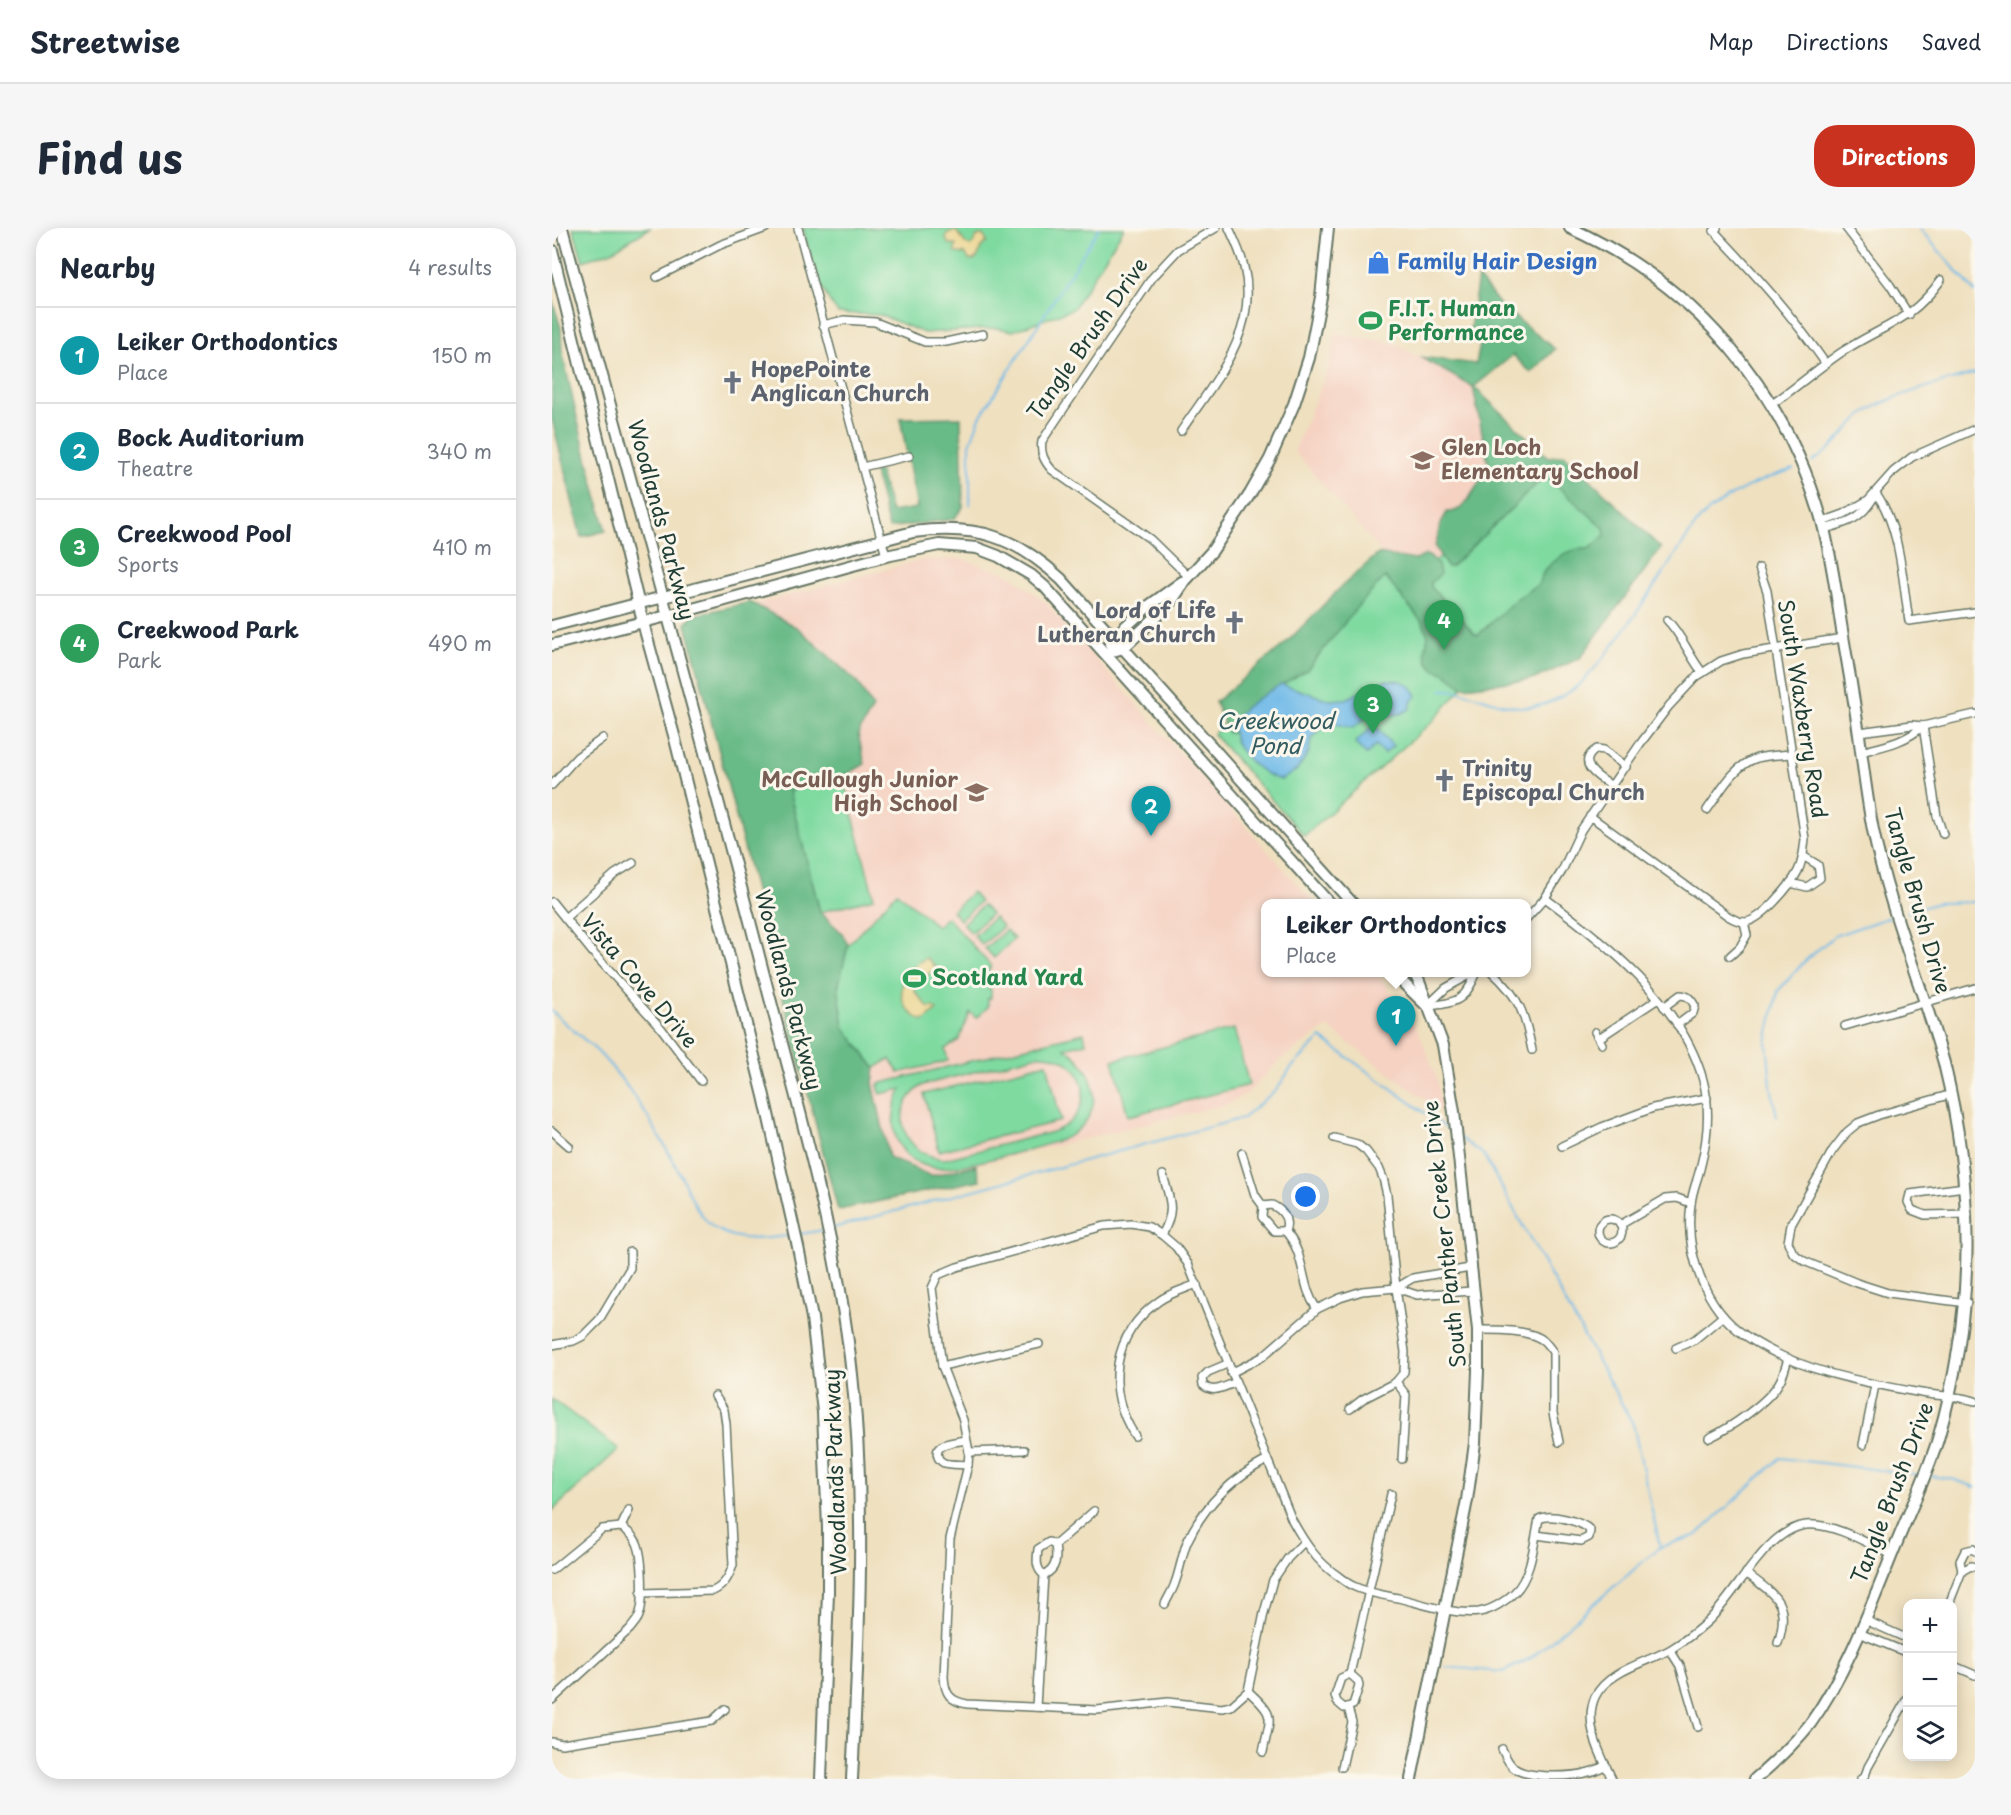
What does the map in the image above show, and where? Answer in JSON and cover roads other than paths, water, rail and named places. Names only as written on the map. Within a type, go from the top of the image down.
[{"type":"street","name":"Woodlands Parkway","points":[[562,228],[701,735],[831,1240],[850,1354],[860,1487],[860,1586],[852,1779]]},
{"type":"street","points":[[657,277],[720,245],[766,228]]},
{"type":"street","points":[[798,228],[886,556]]},
{"type":"street","name":"Tangle Brush Drive","points":[[1187,579],[1150,539],[1061,476],[1045,462],[1041,449],[1042,441],[1152,278],[1178,250],[1216,228]]},
{"type":"street","points":[[1181,431],[1234,351],[1245,321],[1247,285],[1241,258],[1229,228]]},
{"type":"street","points":[[1106,653],[1123,648],[1169,605],[1187,579],[1212,551],[1270,459],[1294,404],[1310,358],[1327,253],[1328,228]]},
{"type":"street","name":"Tangle Brush Drive","points":[[1570,228],[1604,244],[1640,266],[1680,296],[1729,345],[1772,404],[1799,457],[1823,525],[1832,567],[1876,842],[1943,1060],[1962,1139],[1968,1187],[1971,1252],[1960,1352],[1950,1398],[1925,1474],[1842,1672],[1809,1725],[1784,1753],[1755,1779]]},
{"type":"street","points":[[1717,228],[1714,231],[1778,300],[1826,364]]},
{"type":"street","points":[[1846,228],[1890,285],[1909,315]]},
{"type":"street","name":"Woodlands Parkway","points":[[552,250],[642,621],[675,739],[764,1096],[798,1247],[818,1361],[823,1412],[828,1527],[828,1592],[821,1779]]},
{"type":"street","points":[[1772,404],[1841,353],[1909,315],[1941,280]]},
{"type":"street","points":[[823,325],[844,320],[875,322],[925,342],[946,342],[983,334]]},
{"type":"street","points":[[1823,525],[1876,493],[1893,472],[1912,457],[1975,429]]},
{"type":"street","points":[[862,467],[909,456]]},
{"type":"street","points":[[1876,493],[1885,505],[1894,531],[1909,621],[1975,612]]},
{"type":"street","points":[[552,626],[881,539],[935,529],[960,529],[1002,539],[1042,562],[1061,579],[1349,899]]},
{"type":"street","points":[[552,645],[886,556],[939,545],[977,548],[998,556],[1031,575],[1045,587],[1326,899]]},
{"type":"street","name":"South Waxberry Road","points":[[1744,922],[1763,913],[1790,883],[1799,870],[1805,839],[1767,591],[1759,568]]},
{"type":"street","points":[[1106,653],[1113,638],[1146,608],[1187,579]]},
{"type":"street","points":[[1667,620],[1677,630],[1692,659],[1702,672]]},
{"type":"street","points":[[1531,914],[1545,898],[1590,816],[1669,706],[1702,672],[1733,657],[1843,638]]},
{"type":"street","points":[[1859,732],[1912,724],[1923,726],[1975,714]]},
{"type":"street","points":[[1861,752],[1891,744],[1912,735],[1923,726]]},
{"type":"street","points":[[1923,726],[1937,816],[1943,834]]},
{"type":"street","points":[[552,785],[577,757],[603,738]]},
{"type":"street","points":[[1612,786],[1595,775],[1589,766],[1588,760],[1592,752],[1597,749],[1604,750],[1626,766]]},
{"type":"street","points":[[1707,810],[1742,765],[1758,758],[1791,754]]},
{"type":"street","points":[[1590,816],[1728,916],[1744,922],[1747,935],[1740,947],[1730,956]]},
{"type":"street","points":[[1790,883],[1808,887],[1820,878],[1818,865],[1803,856]]},
{"type":"street","points":[[565,918],[615,874],[633,863]]},
{"type":"street","points":[[1545,898],[1613,951],[1658,999],[1677,1025],[1699,1067],[1707,1098],[1708,1126],[1707,1139],[1691,1203],[1690,1236],[1697,1268],[1711,1298],[1723,1316],[1746,1336],[1788,1358],[1865,1383],[1975,1401]]},
{"type":"street","name":"Vista Cove Drive","points":[[552,902],[594,954],[661,1028],[701,1081]]},
{"type":"street","name":"South Panther Creek Drive","points":[[1397,977],[1427,1006]]},
{"type":"street","name":"South Panther Creek Drive","points":[[1411,1779],[1463,1521],[1473,1459],[1478,1405],[1478,1330],[1472,1290],[1458,1138],[1443,1046],[1417,977]]},
{"type":"street","points":[[1427,1006],[1446,988],[1467,977]]},
{"type":"street","points":[[1427,1006],[1452,1004],[1469,991],[1474,977]]},
{"type":"street","points":[[1497,977],[1518,1001],[1532,1050]]},
{"type":"street","points":[[1845,1026],[1975,988]]},
{"type":"street","points":[[1664,1007],[1680,995],[1686,995],[1691,999],[1695,1006],[1693,1013],[1677,1025]]},
{"type":"street","points":[[1599,1038],[1658,999]]},
{"type":"street","points":[[1952,1094],[1879,1115],[1858,1123],[1847,1131],[1833,1150],[1791,1225],[1788,1242],[1793,1253],[1804,1261],[1873,1289],[1967,1303]]},
{"type":"street","points":[[1562,1146],[1602,1127],[1653,1108],[1707,1098]]},
{"type":"street","points":[[552,1131],[569,1146]]},
{"type":"street","points":[[1334,1138],[1357,1144],[1366,1151],[1383,1178],[1387,1195],[1405,1352],[1404,1372],[1396,1382],[1363,1399],[1350,1409]]},
{"type":"street","points":[[1242,1153],[1255,1195],[1263,1206],[1262,1217],[1274,1231],[1285,1231]]},
{"type":"street","points":[[1162,1235],[1171,1215],[1171,1204],[1163,1175]]},
{"type":"street","points":[[1968,1187],[1910,1194],[1908,1202],[1912,1210],[1925,1215],[1970,1214]]},
{"type":"street","points":[[1620,1224],[1665,1199],[1677,1198],[1691,1203]]},
{"type":"street","points":[[1263,1206],[1272,1205],[1285,1215],[1287,1221],[1285,1231],[1297,1246],[1305,1285],[1317,1309]]},
{"type":"street","points":[[1304,1542],[1284,1563],[1273,1580],[1248,1691],[1231,1706],[1222,1708],[1168,1702],[1096,1710],[967,1704],[949,1697],[945,1690],[944,1677],[950,1539],[969,1452],[963,1420],[942,1366],[932,1288],[938,1275],[957,1267],[1104,1227],[1138,1225],[1149,1227],[1162,1235],[1182,1255],[1197,1284],[1234,1383],[1292,1520],[1304,1542],[1337,1576],[1368,1591],[1444,1609],[1466,1612],[1481,1611],[1493,1607],[1515,1592],[1522,1583],[1528,1569],[1539,1519],[1545,1515],[1584,1523],[1590,1530],[1589,1537],[1581,1541],[1536,1535]]},
{"type":"street","points":[[552,1346],[583,1336],[599,1320],[630,1268],[630,1252]]},
{"type":"street","points":[[1396,1288],[1413,1278],[1470,1268]]},
{"type":"street","points":[[1135,1436],[1126,1422],[1116,1388],[1121,1347],[1130,1330],[1158,1301],[1197,1284]]},
{"type":"street","points":[[1231,1373],[1262,1357],[1317,1309],[1340,1298],[1362,1291],[1396,1288],[1417,1295],[1472,1290]]},
{"type":"street","points":[[1676,1348],[1694,1340],[1723,1316]]},
{"type":"street","points":[[1478,1330],[1497,1330],[1530,1335],[1542,1339],[1553,1352],[1553,1413],[1559,1442]]},
{"type":"street","points":[[942,1366],[1039,1344]]},
{"type":"street","points":[[1709,1438],[1726,1430],[1772,1392],[1780,1383],[1788,1358]]},
{"type":"street","points":[[1227,1364],[1202,1377],[1203,1385],[1214,1390],[1234,1383]]},
{"type":"street","points":[[1396,1382],[1406,1395],[1402,1459]]},
{"type":"street","points":[[1863,1445],[1875,1384]]},
{"type":"street","points":[[641,1593],[713,1591],[720,1588],[730,1576],[734,1565],[726,1424],[724,1410],[716,1396]]},
{"type":"street","points":[[966,1440],[942,1445],[937,1456],[946,1464],[968,1465]]},
{"type":"street","points":[[969,1452],[1024,1450]]},
{"type":"street","points":[[1165,1604],[1175,1584],[1186,1544],[1213,1500],[1226,1486],[1267,1460]]},
{"type":"street","points":[[1350,1674],[1390,1494]]},
{"type":"street","points":[[621,1527],[629,1510]]},
{"type":"street","points":[[1055,1545],[1094,1510]]},
{"type":"street","points":[[1612,1779],[1592,1724],[1596,1695],[1617,1675],[1636,1664],[1670,1650],[1709,1620],[1727,1602],[1746,1573],[1770,1546],[1790,1530],[1805,1525],[1830,1528],[1892,1555]]},
{"type":"street","points":[[552,1570],[602,1529],[621,1527],[629,1532],[641,1556],[642,1603],[638,1618],[630,1629],[552,1700]]},
{"type":"street","points":[[1044,1575],[1039,1571],[1037,1564],[1038,1549],[1049,1542],[1055,1545]]},
{"type":"street","points":[[1036,1707],[1044,1575],[1054,1566],[1057,1557],[1055,1545]]},
{"type":"street","points":[[1951,1599],[1962,1571],[1960,1561],[1965,1551],[1973,1549],[1975,1551]]},
{"type":"street","points":[[1962,1571],[1975,1566]]},
{"type":"street","points":[[1746,1573],[1774,1595],[1783,1610],[1782,1631],[1778,1643]]},
{"type":"street","points":[[1865,1620],[1903,1637]]},
{"type":"street","points":[[1859,1634],[1903,1651]]},
{"type":"street","points":[[1670,1650],[1680,1666],[1698,1727]]},
{"type":"street","points":[[1957,1667],[1975,1675]]},
{"type":"street","points":[[1350,1674],[1358,1681],[1359,1686],[1353,1705],[1348,1708],[1340,1706],[1335,1696],[1341,1678],[1350,1674]]},
{"type":"street","points":[[1248,1691],[1266,1707],[1270,1716],[1263,1752]]},
{"type":"street","points":[[1865,1778],[1868,1767],[1903,1706]]},
{"type":"street","points":[[552,1742],[562,1744],[712,1721],[724,1708]]},
{"type":"street","points":[[1342,1767],[1352,1722],[1348,1708]]},
{"type":"street","points":[[1502,1749],[1515,1770],[1524,1774],[1573,1775],[1590,1772],[1606,1765]]},
{"type":"water","name":"Creekwood Pond","points":[[1385,680],[1400,681],[1411,687],[1417,696],[1412,700],[1410,709],[1400,714],[1367,717],[1353,728],[1336,724],[1320,729],[1311,740],[1309,752],[1297,770],[1281,780],[1272,777],[1252,763],[1237,745],[1233,735],[1233,725],[1238,715],[1252,702],[1281,684],[1330,700],[1346,699]]},
{"type":"water","points":[[1374,725],[1393,746],[1384,754],[1376,745],[1366,755],[1355,743]]},
{"type":"waterway","points":[[970,505],[970,444],[980,417],[1099,228]]},
{"type":"waterway","points":[[1919,228],[1975,292]]},
{"type":"waterway","points":[[1812,462],[1826,452],[1859,418],[1870,410],[1914,391],[1975,373]]},
{"type":"waterway","points":[[1442,690],[1520,707],[1546,704],[1568,693],[1586,678],[1612,647],[1701,518],[1721,502],[1744,489],[1793,469]]},
{"type":"waterway","points":[[1907,912],[1938,903],[1975,902]]},
{"type":"waterway","points":[[1777,1117],[1771,1086],[1767,1042],[1778,991],[1805,961],[1834,936],[1890,917]]},
{"type":"waterway","points":[[552,1011],[600,1054],[623,1081],[653,1125],[694,1203],[710,1224],[725,1233],[743,1238],[763,1239],[792,1235]]},
{"type":"waterway","points":[[833,1228],[1243,1118],[1277,1089],[1291,1068],[1321,1038],[1453,1133]]},
{"type":"waterway","points":[[1446,1667],[1503,1672],[1531,1658],[1660,1547],[1633,1424],[1483,1154],[1460,1138]]},
{"type":"waterway","points":[[800,1234],[824,1230]]},
{"type":"waterway","points":[[1660,1547],[1697,1535],[1780,1458],[1921,1475]]},
{"type":"waterway","points":[[1930,1476],[1952,1479],[1975,1487]]},
{"type":"place","name":"Family Hair Design","points":[[1379,262]]},
{"type":"place","name":"F.I.T. Human Performance","points":[[1370,321]]},
{"type":"place","name":"HopePointe Anglican Church","points":[[733,382]]},
{"type":"place","name":"Glen Loch Elementary School","points":[[1423,460]]},
{"type":"place","name":"Lord of Life Lutheran Church","points":[[1234,623]]},
{"type":"place","name":"Creekwood Park","points":[[1444,650]]},
{"type":"place","name":"Creekwood Pool","points":[[1373,734]]},
{"type":"place","name":"Trinity Episcopal Church","points":[[1444,781]]},
{"type":"place","name":"McCullough Junior High School","points":[[976,792]]},
{"type":"place","name":"Bock Auditorium","points":[[1151,836]]},
{"type":"place","name":"Scotland Yard","points":[[914,978]]},
{"type":"place","name":"Leiker Orthodontics","points":[[1396,1046]]}]
